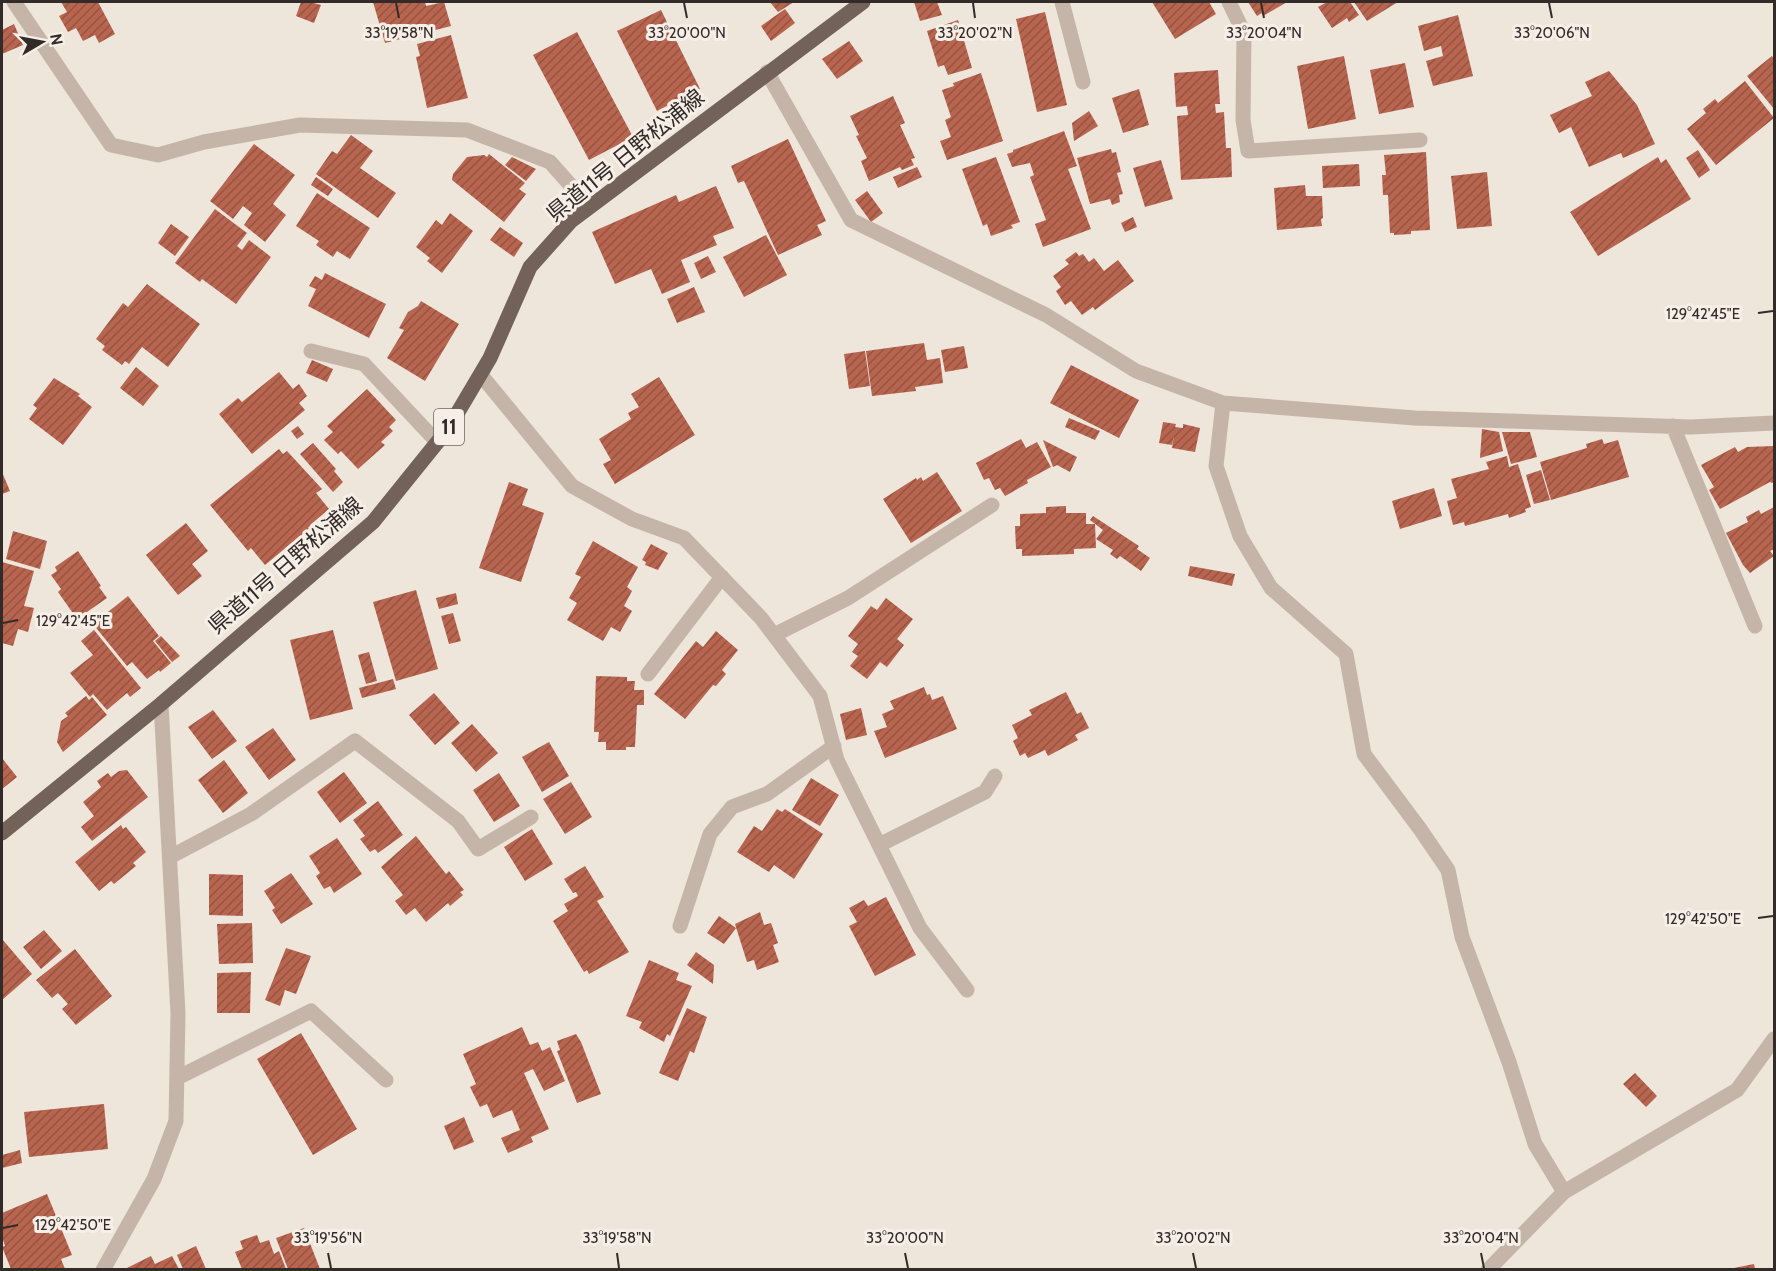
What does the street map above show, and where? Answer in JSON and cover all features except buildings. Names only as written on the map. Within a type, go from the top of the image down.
[{"type":"main road","name":"県道11号 日野松浦線","points":[[2,833],[161,704],[373,522],[448,429],[490,358],[530,267],[571,220],[863,2]]},
{"type":"street","points":[[14,2],[111,145],[158,155],[204,142],[300,126],[467,130],[550,162],[589,206]]},
{"type":"street","points":[[1062,2],[1083,82]]},
{"type":"street","points":[[1229,2],[1244,33],[1243,120],[1248,151],[1420,140]]},
{"type":"street","points":[[767,72],[851,219],[1046,315],[1136,371],[1223,403],[1415,418],[1673,426],[1774,423]]},
{"type":"street","points":[[311,351],[364,364],[436,442]]},
{"type":"street","points":[[481,375],[572,486],[632,519],[684,538],[761,618],[820,696],[837,760],[920,928],[967,990]]},
{"type":"street","points":[[1223,403],[1216,466],[1240,536],[1270,588],[1346,654],[1364,754],[1448,870],[1462,937],[1509,1062],[1535,1144],[1564,1192]]},
{"type":"street","points":[[1673,426],[1755,626]]},
{"type":"street","points":[[774,635],[848,598],[992,505]]},
{"type":"street","points":[[648,674],[722,577]]},
{"type":"street","points":[[103,1269],[154,1179],[176,1121],[178,1013],[161,704]]},
{"type":"street","points":[[170,857],[251,814],[355,741],[458,821],[478,849],[531,817]]},
{"type":"street","points":[[680,926],[710,834],[732,807],[767,794],[834,747]]},
{"type":"street","points":[[879,845],[985,792],[995,776]]},
{"type":"street","points":[[177,1078],[311,1011],[386,1080]]},
{"type":"street","points":[[1488,1269],[1564,1192],[1737,1090],[1774,1039]]}]
